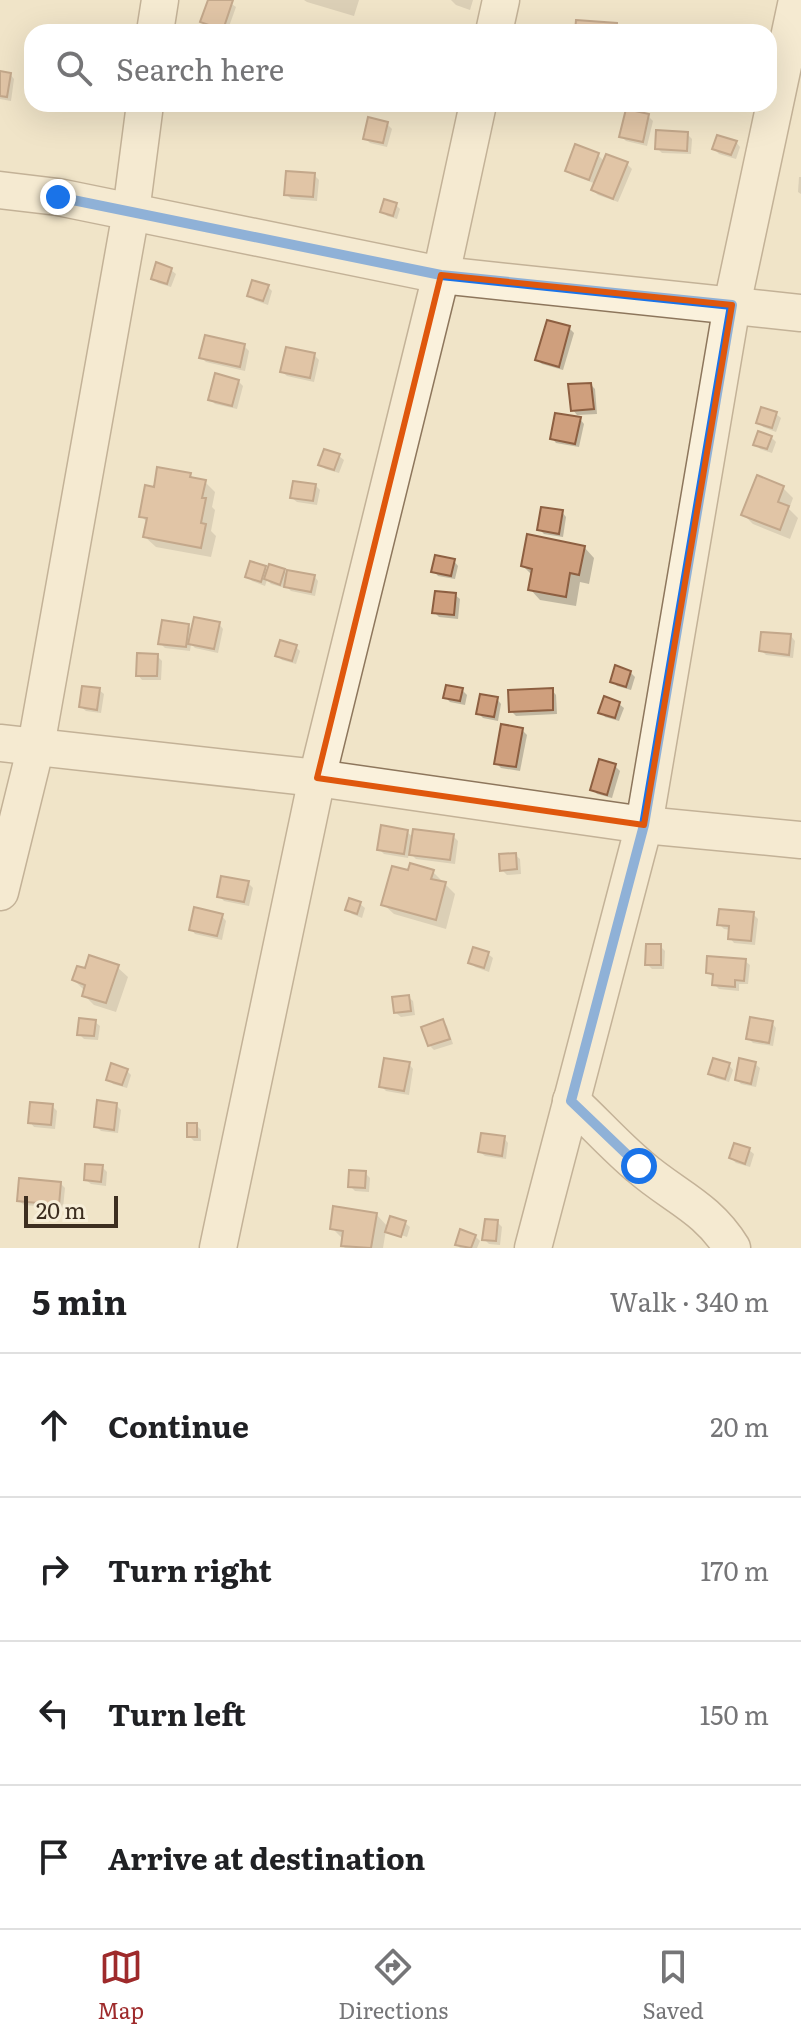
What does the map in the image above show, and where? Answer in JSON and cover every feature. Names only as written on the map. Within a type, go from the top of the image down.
[{"type":"street","points":[[156,24],[160,0]]},
{"type":"street","points":[[496,24],[501,0]]},
{"type":"street","points":[[777,94],[797,0]]},
{"type":"street","points":[[0,892],[36,746],[131,212],[144,112]]},
{"type":"street","points":[[218,1248],[317,778],[441,275],[476,112]]},
{"type":"street","points":[[533,1248],[644,825],[732,305],[773,112]]},
{"type":"street","points":[[0,190],[58,197],[441,275],[801,313]]},
{"type":"street","points":[[0,743],[317,778],[644,825],[801,840]]},
{"type":"street","points":[[571,1101],[639,1166],[701,1211],[721,1231],[732,1248]]},
{"type":"highlighted area","points":[[441,275],[732,305],[644,825],[317,778]]},
{"type":"building","points":[[208,0],[233,0],[225,24],[200,22]]},
{"type":"building","points":[[576,20],[617,23],[617,24],[576,24]]},
{"type":"building","points":[[0,71],[11,73],[7,97],[0,96]]},
{"type":"building","points":[[625,112],[649,114],[643,142],[619,137]]},
{"type":"building","points":[[368,117],[388,122],[383,143],[363,139]]},
{"type":"building","points":[[656,130],[688,132],[687,151],[655,149]]},
{"type":"building","points":[[717,135],[737,141],[731,155],[712,149]]},
{"type":"building","points":[[575,144],[599,153],[589,180],[565,171]]},
{"type":"building","points":[[606,154],[628,162],[613,199],[591,190]]},
{"type":"building","points":[[286,171],[315,173],[313,197],[284,195]]},
{"type":"building","points":[[384,199],[397,203],[393,216],[380,212]]},
{"type":"building","points":[[156,262],[172,268],[167,284],[151,279]]},
{"type":"building","points":[[252,280],[269,285],[263,301],[247,296]]},
{"type":"building","points":[[547,320],[570,326],[559,367],[535,360]]},
{"type":"building","points":[[205,335],[245,344],[240,367],[199,358]]},
{"type":"building","points":[[286,347],[315,353],[310,378],[280,372]]},
{"type":"building","points":[[215,373],[239,380],[232,406],[208,400]]},
{"type":"building","points":[[591,383],[594,409],[571,411],[568,384]]},
{"type":"building","points":[[761,407],[777,412],[772,428],[756,423]]},
{"type":"building","points":[[555,413],[581,417],[575,444],[550,439]]},
{"type":"building","points":[[758,431],[772,436],[767,449],[753,445]]},
{"type":"building","points":[[324,449],[340,454],[334,470],[318,465]]},
{"type":"building","points":[[157,467],[191,473],[190,477],[206,480],[201,523],[206,524],[201,548],[143,537],[147,518],[139,517],[145,485],[154,487]]},
{"type":"building","points":[[757,475],[784,486],[778,502],[789,506],[780,530],[741,515]]},
{"type":"building","points":[[293,481],[316,484],[313,501],[290,498]]},
{"type":"building","points":[[541,507],[563,510],[559,534],[537,530]]},
{"type":"building","points":[[527,534],[585,546],[579,575],[570,573],[566,597],[528,590],[532,569],[521,566]]},
{"type":"building","points":[[435,555],[455,559],[451,576],[431,572]]},
{"type":"building","points":[[250,561],[266,566],[261,582],[245,577]]},
{"type":"building","points":[[269,564],[285,569],[280,585],[264,579]]},
{"type":"building","points":[[287,570],[315,575],[311,592],[284,587]]},
{"type":"building","points":[[435,591],[456,593],[454,615],[432,613]]},
{"type":"building","points":[[194,617],[220,622],[214,649],[188,644]]},
{"type":"building","points":[[162,620],[189,624],[186,647],[158,644]]},
{"type":"building","points":[[761,632],[791,634],[789,655],[759,651]]},
{"type":"building","points":[[280,640],[297,645],[292,661],[275,656]]},
{"type":"building","points":[[137,653],[158,654],[157,676],[136,676]]},
{"type":"building","points":[[615,665],[631,671],[626,687],[610,682]]},
{"type":"building","points":[[446,685],[463,688],[460,701],[443,698]]},
{"type":"building","points":[[82,686],[100,688],[97,710],[79,707]]},
{"type":"building","points":[[553,688],[553,710],[509,712],[508,690]]},
{"type":"building","points":[[480,694],[498,697],[494,717],[476,714]]},
{"type":"building","points":[[604,696],[620,702],[615,718],[598,713]]},
{"type":"building","points":[[501,724],[523,728],[516,767],[494,764]]},
{"type":"building","points":[[599,759],[616,764],[607,795],[590,790]]},
{"type":"building","points":[[381,825],[408,830],[404,854],[377,850]]},
{"type":"building","points":[[413,829],[454,834],[450,860],[409,855]]},
{"type":"building","points":[[516,853],[517,869],[500,871],[499,854]]},
{"type":"building","points":[[410,863],[434,870],[431,879],[446,882],[436,920],[381,905],[392,866],[408,870]]},
{"type":"building","points":[[221,876],[249,881],[244,902],[217,897]]},
{"type":"building","points":[[349,898],[361,902],[357,914],[345,910]]},
{"type":"building","points":[[194,907],[223,914],[217,936],[189,930]]},
{"type":"building","points":[[719,909],[754,912],[751,941],[728,939],[729,926],[717,925]]},
{"type":"building","points":[[646,944],[661,944],[661,965],[645,965]]},
{"type":"building","points":[[473,947],[489,952],[484,968],[468,963]]},
{"type":"building","points":[[89,955],[119,965],[106,1003],[82,996],[85,985],[72,980],[77,966],[85,968]]},
{"type":"building","points":[[707,956],[746,959],[744,981],[735,980],[735,987],[712,985],[713,974],[706,973]]},
{"type":"building","points":[[409,995],[411,1011],[394,1013],[392,997]]},
{"type":"building","points":[[750,1017],[773,1021],[769,1043],[746,1039]]},
{"type":"building","points":[[79,1018],[96,1020],[94,1036],[77,1035]]},
{"type":"building","points":[[443,1019],[450,1039],[428,1046],[421,1027]]},
{"type":"building","points":[[384,1058],[410,1062],[404,1091],[379,1087]]},
{"type":"building","points":[[713,1058],[730,1063],[725,1079],[708,1074]]},
{"type":"building","points":[[739,1058],[756,1062],[751,1084],[735,1080]]},
{"type":"building","points":[[111,1063],[128,1069],[122,1085],[106,1080]]},
{"type":"building","points":[[97,1100],[117,1103],[114,1130],[94,1127]]},
{"type":"building","points":[[30,1102],[53,1104],[51,1125],[28,1123]]},
{"type":"building","points":[[187,1123],[197,1123],[197,1137],[187,1137]]},
{"type":"building","points":[[481,1133],[505,1136],[502,1156],[478,1152]]},
{"type":"building","points":[[734,1143],[750,1148],[745,1164],[729,1158]]},
{"type":"building","points":[[85,1164],[103,1165],[101,1182],[84,1180]]},
{"type":"building","points":[[349,1170],[366,1171],[365,1188],[348,1187]]},
{"type":"building","points":[[19,1178],[61,1182],[59,1205],[17,1201]]},
{"type":"building","points":[[333,1206],[377,1213],[371,1248],[341,1246],[343,1231],[330,1229]]},
{"type":"building","points":[[390,1216],[406,1221],[401,1237],[385,1232]]},
{"type":"building","points":[[485,1219],[498,1220],[496,1241],[482,1240]]},
{"type":"building","points":[[460,1229],[476,1235],[471,1248],[455,1245]]},
{"type":"route","points":[[58,197],[441,275],[732,305],[644,825],[571,1101],[639,1166]]}]
